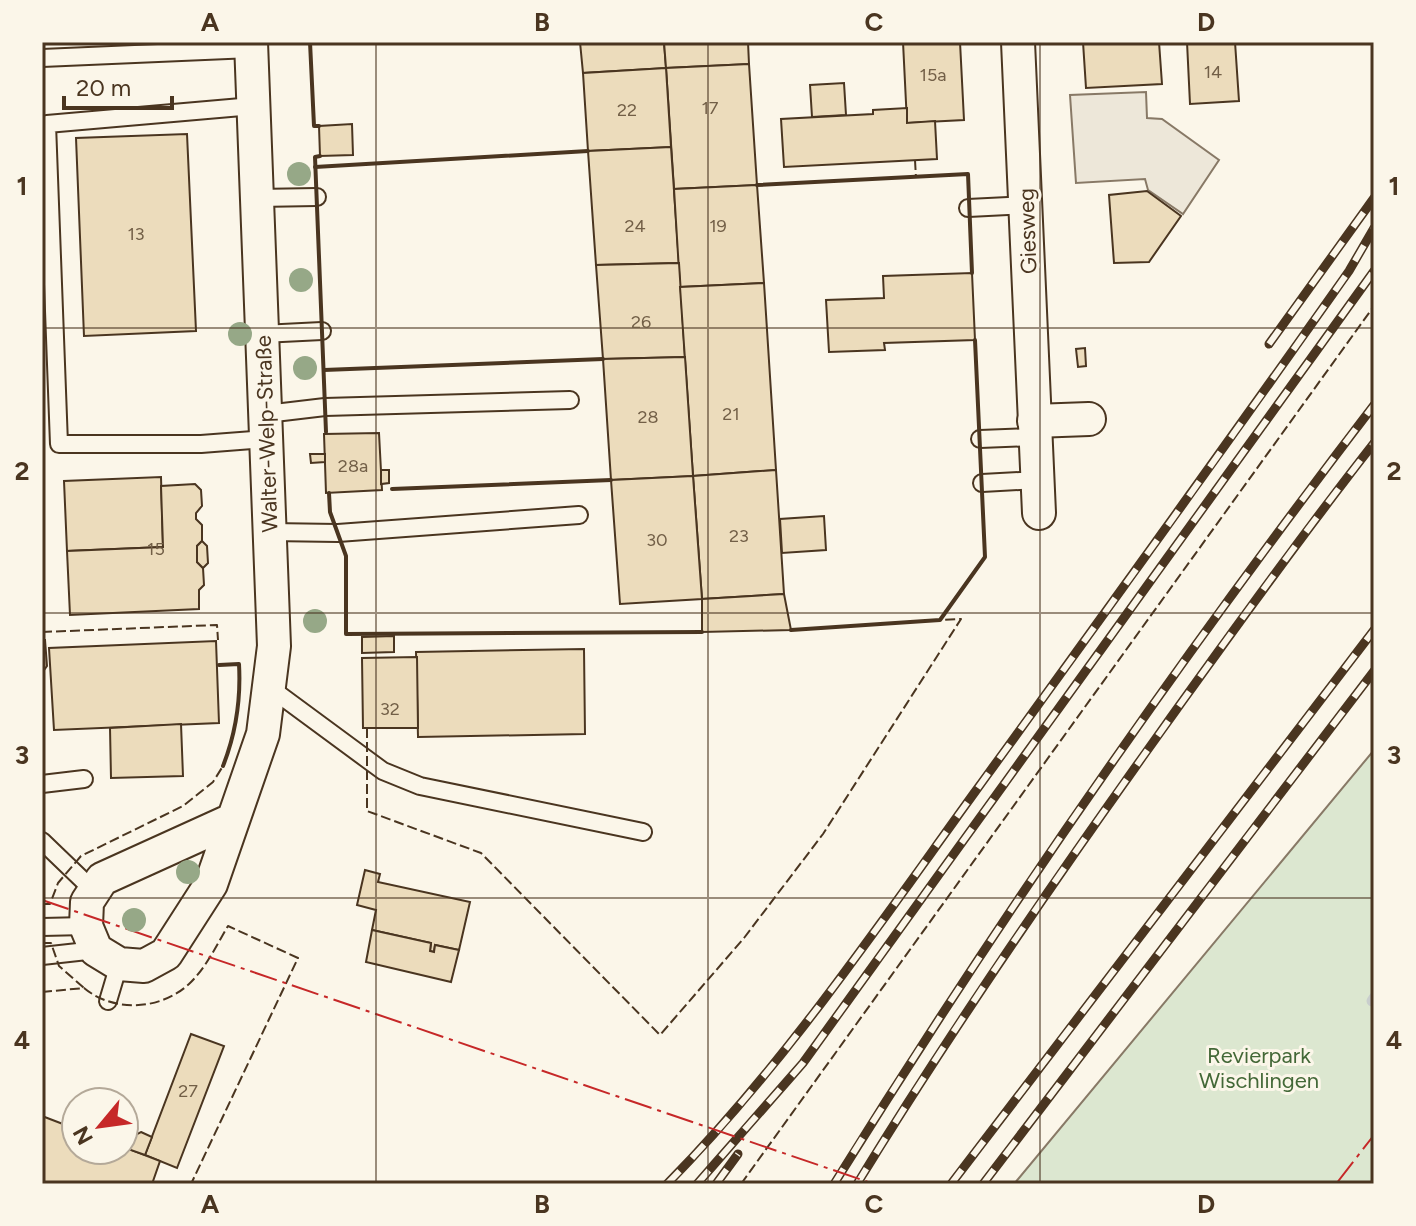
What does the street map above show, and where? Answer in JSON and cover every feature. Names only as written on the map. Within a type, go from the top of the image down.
[{"type":"street","name":"Giesweg","points":[[1018,42],[1039,513]]},
{"type":"street","name":"Walter-Welp-Straße","points":[[100,947],[144,966],[166,954],[211,884],[263,734],[274,646],[251,46]]},
{"type":"street","points":[[1035,429],[1089,419]]},
{"type":"street","points":[[100,947],[87,902],[102,879],[232,820]]},
{"type":"lane","points":[[42,58],[251,46]]},
{"type":"lane","points":[[253,106],[47,124],[59,444],[201,444],[325,407],[570,400]]},
{"type":"lane","points":[[257,198],[317,197]]},
{"type":"lane","points":[[968,208],[1026,205]]},
{"type":"lane","points":[[262,334],[322,331]]},
{"type":"lane","points":[[980,439],[1035,429]]},
{"type":"lane","points":[[982,483],[1037,480]]},
{"type":"lane","points":[[270,532],[338,533],[579,515]]},
{"type":"lane","points":[[269,687],[376,766],[420,786],[643,832]]},
{"type":"lane","points":[[42,784],[84,779]]},
{"type":"lane","points":[[42,841],[94,891]]},
{"type":"lane","points":[[42,927],[100,947]]},
{"type":"lane","points":[[42,956],[100,947]]},
{"type":"lane","points":[[100,947],[108,1001]]},
{"type":"green space","name":"Revierpark Wischlingen","points":[[1374,750],[1374,1184],[1014,1184]]},
{"type":"shaded area","points":[[1146,92],[1147,118],[1162,119],[1219,160],[1183,214],[1148,190],[1145,179],[1076,183],[1070,95]]},
{"type":"building","points":[[580,42],[664,42],[666,68],[583,73]]},
{"type":"building","points":[[664,42],[748,42],[749,64],[666,68]]},
{"type":"building","points":[[903,42],[960,42],[964,120],[907,123]]},
{"type":"building","points":[[1083,42],[1159,42],[1162,84],[1086,88]]},
{"type":"building","points":[[1187,42],[1235,42],[1239,101],[1190,104]]},
{"type":"building","points":[[749,64],[757,185],[674,189],[666,68]]},
{"type":"building","points":[[666,68],[671,147],[588,151],[583,73]]},
{"type":"building","points":[[844,83],[846,115],[812,117],[810,85]]},
{"type":"building","points":[[907,108],[907,123],[935,121],[937,159],[784,167],[781,119],[873,114],[873,110]]},
{"type":"building","points":[[352,124],[353,155],[320,156],[319,126]]},
{"type":"building","points":[[187,134],[196,331],[84,336],[76,138]]},
{"type":"building","points":[[671,147],[679,263],[596,265],[588,151]]},
{"type":"building","points":[[757,185],[764,283],[680,287],[674,189]]},
{"type":"building","points":[[1147,191],[1181,216],[1149,262],[1114,263],[1109,195]]},
{"type":"building","points":[[679,263],[685,357],[603,359],[596,265]]},
{"type":"building","points":[[972,273],[975,340],[884,343],[885,350],[829,352],[826,300],[884,298],[883,276]]},
{"type":"building","points":[[764,283],[776,470],[693,476],[680,287]]},
{"type":"building","points":[[1085,348],[1086,366],[1078,367],[1076,349]]},
{"type":"building","points":[[685,357],[693,476],[611,480],[603,359]]},
{"type":"building","points":[[379,433],[382,490],[326,493],[324,434]]},
{"type":"building","points":[[310,454],[325,454],[325,462],[311,463]]},
{"type":"building","points":[[381,470],[389,470],[389,483],[381,484]]},
{"type":"building","points":[[776,470],[784,594],[702,599],[693,476]]},
{"type":"building","points":[[693,476],[702,599],[620,604],[611,480]]},
{"type":"building","points":[[161,477],[163,547],[67,551],[64,481]]},
{"type":"building","points":[[195,484],[201,490],[202,506],[196,513],[196,519],[202,525],[197,562],[203,568],[204,585],[199,590],[199,609],[70,615],[67,551],[163,547],[161,486]]},
{"type":"building","points":[[824,516],[826,550],[782,553],[780,519]]},
{"type":"building","points":[[202,541],[207,546],[208,563],[203,568],[197,562],[197,546]]},
{"type":"building","points":[[784,594],[791,630],[702,632],[702,599]]},
{"type":"building","points":[[394,636],[394,652],[362,653],[362,637]]},
{"type":"building","points":[[42,640],[45,640],[47,666],[42,673]]},
{"type":"building","points":[[216,641],[219,723],[54,730],[49,648]]},
{"type":"building","points":[[584,649],[585,734],[418,737],[416,652]]},
{"type":"building","points":[[417,657],[418,728],[363,728],[362,658]]},
{"type":"building","points":[[181,724],[183,776],[111,778],[110,728]]},
{"type":"building","points":[[365,870],[380,874],[378,882],[470,902],[459,950],[435,945],[434,952],[430,951],[431,943],[372,930],[376,910],[357,905]]},
{"type":"building","points":[[372,930],[431,943],[430,951],[434,952],[435,945],[459,950],[451,982],[366,962]]},
{"type":"building","points":[[191,1034],[224,1046],[177,1168],[145,1155]]},
{"type":"building","points":[[42,1116],[60,1123],[60,1166],[140,1166],[140,1153],[160,1161],[152,1184],[42,1184]]},
{"type":"building","points":[[140,1132],[152,1137],[145,1155],[140,1153]]},
{"type":"railway","points":[[1269,344],[1374,198]]},
{"type":"railway","points":[[667,1184],[750,1092],[864,946],[1349,271],[1374,228]]},
{"type":"railway","points":[[697,1184],[803,1063],[1374,271]]},
{"type":"railway","points":[[834,1184],[962,984],[1095,788],[1232,595],[1374,405]]},
{"type":"railway","points":[[857,1184],[965,1015],[1077,850],[1262,590],[1374,443]]},
{"type":"railway","points":[[951,1184],[1374,630]]},
{"type":"railway","points":[[983,1184],[1374,671]]},
{"type":"railway","points":[[716,1184],[738,1154]]},
{"type":"fence","points":[[915,160],[916,178]]},
{"type":"fence","points":[[741,1184],[1374,306]]},
{"type":"fence","points":[[367,728],[367,811],[481,853],[660,1035],[744,938],[823,834],[961,619],[940,620]]},
{"type":"fence","points":[[42,632],[217,625],[218,640]]},
{"type":"fence","points":[[42,904],[50,904],[58,883],[81,856],[183,806],[213,782],[223,766]]},
{"type":"fence","points":[[42,992],[84,988],[109,1002],[123,1005],[165,999],[178,993],[195,978],[228,926],[298,958],[191,1184]]},
{"type":"fence","points":[[42,943],[51,943],[59,966],[84,988]]},
{"type":"wall","points":[[310,42],[314,126],[319,126]]},
{"type":"wall","points":[[315,167],[588,151]]},
{"type":"wall","points":[[320,156],[315,157],[326,432]]},
{"type":"wall","points":[[757,185],[968,174],[972,273]]},
{"type":"wall","points":[[791,630],[940,620],[985,557],[975,340]]},
{"type":"wall","points":[[324,370],[603,359]]},
{"type":"wall","points":[[392,489],[611,480]]},
{"type":"wall","points":[[329,493],[330,512],[346,556],[346,634],[702,632]]},
{"type":"wall","points":[[219,665],[239,664],[237,716],[223,766]]},
{"type":"power","points":[[42,900],[874,1184]]},
{"type":"power","points":[[1336,1184],[1374,1135]]}]
